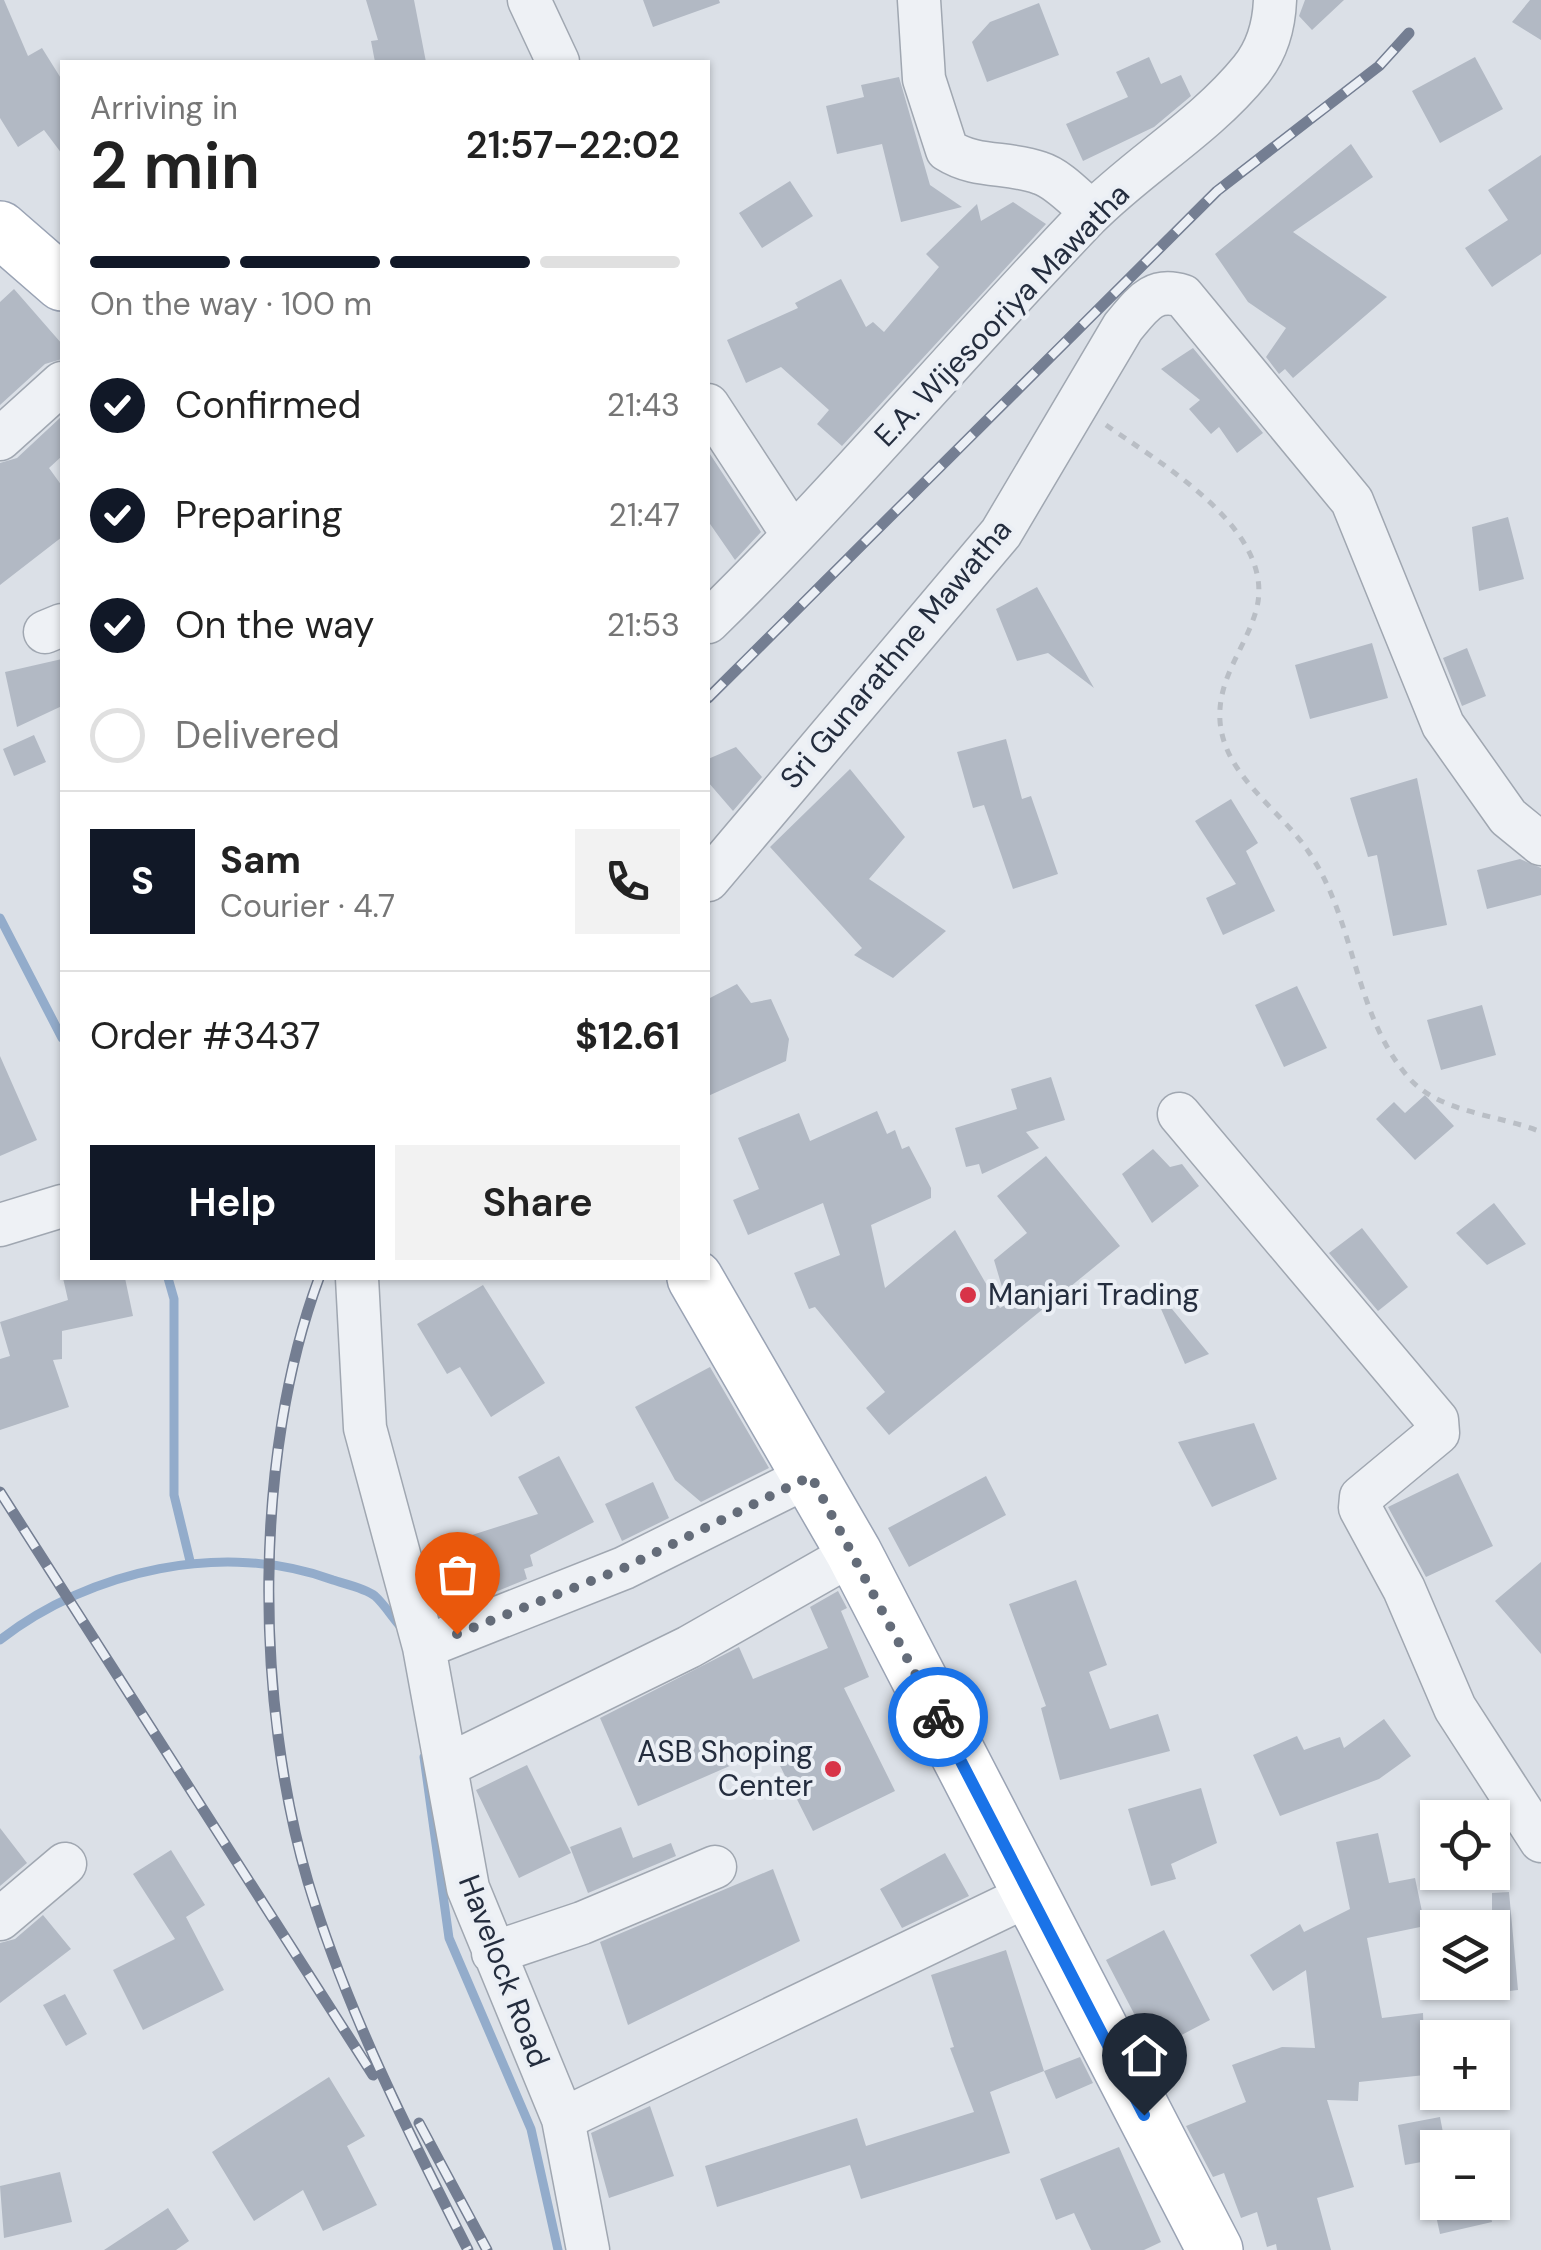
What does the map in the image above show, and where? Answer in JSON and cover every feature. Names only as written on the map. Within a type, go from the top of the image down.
[{"type":"main road","points":[[0,228],[60,281]]},
{"type":"main road","points":[[696,1280],[854,1553],[1215,2250]]},
{"type":"street","points":[[528,0],[557,60]]},
{"type":"street","points":[[919,0],[924,78],[947,150],[969,164],[994,163],[1044,174],[1092,212]]},
{"type":"street","name":"E.A. Wijesooriya Mawatha","points":[[710,620],[1092,212],[1194,127],[1251,70],[1271,34],[1276,0]]},
{"type":"street","name":"Sri Gunarathne Mawatha","points":[[710,878],[1001,533],[1080,406],[1123,327],[1149,297],[1166,290],[1183,296],[1352,502],[1442,725],[1508,818],[1541,844]]},
{"type":"street","points":[[0,439],[60,385]]},
{"type":"street","points":[[710,409],[792,534]]},
{"type":"street","points":[[1180,1114],[1437,1420],[1438,1433],[1362,1497],[1360,1508],[1404,1589],[1454,1708],[1541,1840]]},
{"type":"street","points":[[0,1225],[60,1207]]},
{"type":"street","name":"Havelock Road","points":[[358,1280],[365,1428],[424,1647],[468,1888],[563,2119],[588,2250]]},
{"type":"street","points":[[424,1647],[624,1568],[811,1476]]},
{"type":"street","points":[[446,1766],[689,1648],[854,1553]]},
{"type":"street","points":[[0,1919],[65,1864]]},
{"type":"street","points":[[493,1952],[582,1923],[716,1867]]},
{"type":"street","points":[[563,2119],[1032,1894]]},
{"type":"path","points":[[1080,406],[1187,482],[1244,540],[1259,577],[1256,608],[1226,677],[1220,721],[1229,753],[1242,774],[1310,852],[1378,1034],[1411,1082],[1450,1103],[1541,1132]]},
{"type":"building","points":[[0,0],[4,0],[28,56],[42,48],[60,77],[60,151],[44,130],[18,147],[0,118]]},
{"type":"building","points":[[366,0],[414,0],[426,60],[375,60],[371,41],[378,40]]},
{"type":"building","points":[[643,0],[719,0],[720,3],[653,27]]},
{"type":"building","points":[[1305,0],[1344,0],[1312,30],[1299,16]]},
{"type":"building","points":[[1530,0],[1541,0],[1541,40],[1512,22]]},
{"type":"building","points":[[1039,3],[1059,55],[987,82],[972,42],[990,22]]},
{"type":"building","points":[[1149,57],[1161,84],[1181,75],[1191,96],[1154,127],[1083,161],[1066,124],[1128,97],[1116,72]]},
{"type":"building","points":[[1475,57],[1503,109],[1440,143],[1412,91]]},
{"type":"building","points":[[899,77],[930,185],[962,207],[901,222],[882,144],[837,154],[826,106],[864,97],[861,85]]},
{"type":"building","points":[[1351,144],[1373,177],[1293,232],[1387,297],[1293,378],[1285,369],[1279,374],[1266,357],[1286,328],[1248,302],[1215,254]]},
{"type":"building","points":[[1541,155],[1541,254],[1492,287],[1465,248],[1508,220],[1488,190]]},
{"type":"building","points":[[790,181],[813,216],[762,248],[739,213]]},
{"type":"building","points":[[1013,202],[1046,224],[842,446],[817,424],[829,410],[781,367],[746,383],[727,340],[798,308],[795,303],[841,279],[866,327],[873,322],[884,332],[939,267],[926,254],[977,204],[981,221]]},
{"type":"building","points":[[14,289],[60,342],[60,360],[45,364],[0,405],[0,302]]},
{"type":"building","points":[[1193,348],[1263,433],[1237,453],[1219,427],[1211,434],[1189,409],[1200,400],[1161,369]]},
{"type":"building","points":[[60,418],[60,458],[49,468],[60,483],[60,539],[0,585],[0,463],[17,458]]},
{"type":"building","points":[[710,454],[761,532],[735,560],[710,524]]},
{"type":"building","points":[[1508,517],[1524,579],[1479,591],[1472,527]]},
{"type":"building","points":[[1037,587],[1094,688],[1048,653],[1017,661],[996,609]]},
{"type":"building","points":[[1372,643],[1388,698],[1310,719],[1295,665]]},
{"type":"building","points":[[1467,648],[1486,696],[1462,706],[1443,658]]},
{"type":"building","points":[[60,659],[60,707],[17,727],[5,672]]},
{"type":"building","points":[[34,735],[46,762],[14,776],[3,749]]},
{"type":"building","points":[[1006,739],[1022,799],[1031,796],[1058,874],[1013,889],[984,805],[973,808],[957,752]]},
{"type":"building","points":[[736,747],[762,777],[733,811],[710,784],[710,758]]},
{"type":"building","points":[[850,769],[905,837],[869,879],[946,931],[893,978],[854,955],[862,948],[770,847]]},
{"type":"building","points":[[1417,778],[1447,925],[1393,936],[1377,855],[1368,857],[1350,798]]},
{"type":"building","points":[[1231,799],[1258,843],[1246,851],[1275,911],[1223,935],[1206,898],[1236,884],[1195,821]]},
{"type":"building","points":[[1520,859],[1541,868],[1541,895],[1487,909],[1477,870]]},
{"type":"building","points":[[737,984],[751,1003],[771,999],[789,1039],[786,1061],[710,1095],[710,998]]},
{"type":"building","points":[[1297,986],[1327,1048],[1284,1067],[1255,1005]]},
{"type":"building","points":[[1482,1005],[1496,1055],[1441,1070],[1427,1020]]},
{"type":"building","points":[[0,1056],[37,1140],[0,1156]]},
{"type":"building","points":[[1051,1077],[1065,1120],[1026,1132],[1039,1148],[982,1174],[979,1164],[966,1167],[955,1128],[1017,1109],[1011,1089]]},
{"type":"building","points":[[1425,1095],[1454,1126],[1415,1160],[1376,1119],[1394,1102],[1405,1113]]},
{"type":"building","points":[[877,1111],[887,1134],[895,1130],[902,1149],[909,1146],[931,1188],[931,1198],[871,1225],[885,1288],[955,1230],[1000,1308],[1007,1304],[994,1260],[1027,1233],[997,1196],[1046,1156],[1120,1246],[889,1435],[866,1408],[885,1392],[815,1307],[809,1309],[794,1273],[840,1255],[823,1203],[748,1235],[733,1200],[759,1189],[738,1138],[799,1113],[810,1141]]},
{"type":"building","points":[[1153,1149],[1170,1167],[1182,1164],[1199,1186],[1152,1223],[1122,1174]]},
{"type":"building","points":[[1494,1203],[1526,1244],[1487,1265],[1456,1233]]},
{"type":"building","points":[[1362,1228],[1408,1287],[1378,1311],[1329,1253]]},
{"type":"building","points":[[63,1280],[125,1280],[133,1316],[62,1331],[62,1359],[53,1360],[69,1407],[0,1430],[0,1359],[10,1356],[0,1322],[68,1300]]},
{"type":"building","points":[[483,1285],[545,1383],[491,1417],[460,1367],[447,1374],[417,1324]]},
{"type":"building","points":[[1163,1298],[1209,1354],[1185,1364],[1158,1302]]},
{"type":"building","points":[[710,1367],[769,1468],[701,1502],[675,1480],[635,1407]]},
{"type":"building","points":[[1254,1423],[1277,1479],[1212,1507],[1178,1442]]},
{"type":"building","points":[[559,1456],[594,1522],[530,1555],[533,1566],[524,1569],[527,1579],[463,1605],[459,1591],[446,1595],[431,1548],[538,1514],[518,1477]]},
{"type":"building","points":[[1458,1473],[1493,1546],[1426,1577],[1388,1507]]},
{"type":"building","points":[[986,1476],[1006,1515],[909,1567],[888,1528]]},
{"type":"building","points":[[653,1482],[669,1518],[622,1541],[605,1504]]},
{"type":"building","points":[[1541,1562],[1541,1654],[1495,1601]]},
{"type":"building","points":[[1076,1580],[1107,1665],[1089,1672],[1110,1729],[1158,1714],[1170,1751],[1060,1780],[1041,1708],[1046,1706],[1009,1604]]},
{"type":"building","points":[[838,1591],[847,1608],[841,1611],[869,1677],[844,1688],[895,1791],[813,1831],[771,1748],[638,1806],[600,1718],[739,1647],[753,1679],[828,1648],[810,1607]]},
{"type":"building","points":[[1384,1719],[1411,1756],[1379,1779],[1280,1816],[1253,1755],[1297,1736],[1304,1750],[1340,1737],[1344,1748]]},
{"type":"building","points":[[527,1765],[571,1853],[519,1878],[476,1790]]},
{"type":"building","points":[[1201,1788],[1217,1843],[1171,1864],[1176,1879],[1151,1886],[1128,1809]]},
{"type":"building","points":[[621,1827],[633,1858],[671,1843],[676,1856],[588,1893],[570,1847]]},
{"type":"building","points":[[0,1828],[27,1863],[0,1886]]},
{"type":"building","points":[[1378,1833],[1389,1883],[1415,1878],[1422,1910],[1420,1927],[1367,1938],[1382,2018],[1423,2013],[1420,2076],[1359,2082],[1358,2101],[1327,2100],[1354,2187],[1317,2198],[1331,2250],[1277,2250],[1276,2244],[1267,2247],[1257,2212],[1241,2218],[1224,2173],[1213,2177],[1186,2126],[1246,2102],[1232,2065],[1282,2047],[1315,2048],[1306,1970],[1273,1991],[1250,1955],[1300,1924],[1304,1932],[1350,1909],[1336,1842]]},
{"type":"building","points":[[171,1850],[205,1905],[186,1917],[224,1990],[143,2030],[113,1970],[175,1939],[133,1874]]},
{"type":"building","points":[[945,1853],[969,1896],[902,1928],[880,1889]]},
{"type":"building","points":[[773,1869],[800,1941],[628,2025],[600,1942]]},
{"type":"building","points":[[1509,1892],[1518,1990],[1510,1991],[1510,1910],[1492,1910],[1492,1893]]},
{"type":"building","points":[[43,1915],[71,1949],[0,2003],[0,1943],[15,1939]]},
{"type":"building","points":[[1164,1930],[1210,2020],[1153,2050],[1106,1960]]},
{"type":"building","points":[[1006,1950],[1044,2071],[990,2092],[1010,2153],[861,2199],[850,2165],[717,2207],[705,2166],[857,2118],[866,2146],[974,2112],[950,2048],[954,2047],[931,1975]]},
{"type":"building","points":[[65,1994],[87,2034],[66,2046],[43,2005]]},
{"type":"building","points":[[1080,2057],[1093,2083],[1056,2099],[1044,2071]]},
{"type":"building","points":[[329,2077],[365,2136],[347,2146],[377,2205],[323,2231],[303,2190],[254,2221],[212,2152]]},
{"type":"building","points":[[650,2106],[674,2176],[609,2198],[591,2133]]},
{"type":"building","points":[[1440,2117],[1443,2130],[1420,2130],[1420,2162],[1405,2165],[1398,2125]]},
{"type":"building","points":[[1119,2147],[1161,2242],[1144,2250],[1091,2250],[1074,2213],[1056,2220],[1040,2179]]},
{"type":"building","points":[[60,2172],[72,2222],[4,2238],[0,2186]]},
{"type":"building","points":[[168,2208],[189,2241],[176,2250],[104,2250]]},
{"type":"building","points":[[1437,2220],[1492,2220],[1492,2222],[1440,2234]]},
{"type":"waterway","points":[[0,918],[60,1034]]},
{"type":"waterway","points":[[169,1280],[174,1299],[174,1495],[190,1561]]},
{"type":"waterway","points":[[0,1640],[75,1595],[159,1569],[203,1563],[291,1568],[355,1586],[375,1596],[400,1626]]},
{"type":"waterway","points":[[424,1757],[449,1938],[531,2129],[558,2250]]},
{"type":"railway","points":[[710,696],[1217,191],[1379,66],[1409,33]]},
{"type":"railway","points":[[318,1280],[297,1348],[282,1422],[273,1500],[269,1579],[278,1736],[291,1811],[323,1929],[401,2115],[468,2250]]},
{"type":"railway","points":[[0,1492],[373,2075]]},
{"type":"railway","points":[[419,2123],[487,2250]]},
{"type":"way so far","points":[[457,1634],[624,1568],[811,1476],[938,1717]]},
{"type":"place","name":"Manjari Trading","points":[[968,1295]]},
{"type":"place","name":"ASB Shoping Center","points":[[833,1769]]},
{"type":"route","points":[[938,1717],[1144,2115]]}]
